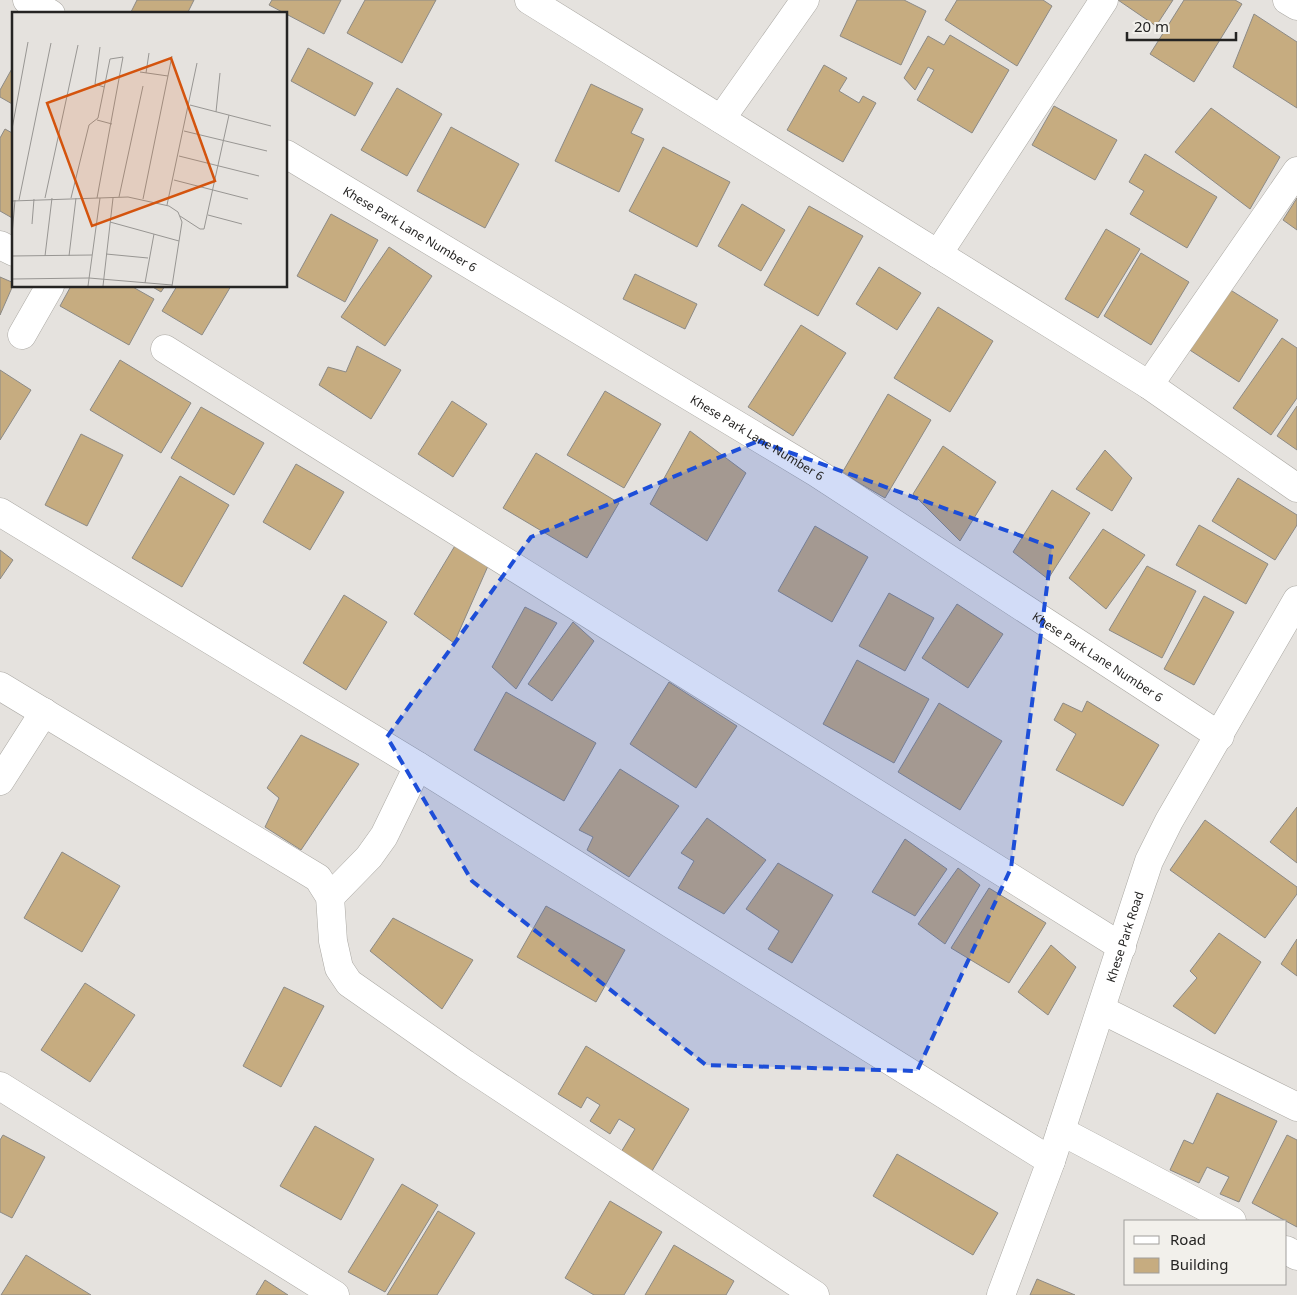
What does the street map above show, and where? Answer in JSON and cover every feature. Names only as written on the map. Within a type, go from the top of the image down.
[{"type":"street","points":[[28,0],[48,12]]},
{"type":"street","points":[[529,0],[1149,386],[1297,488]]},
{"type":"street","points":[[722,119],[805,0]]},
{"type":"street","points":[[938,254],[1104,0]]},
{"type":"street","points":[[1287,0],[1297,6]]},
{"type":"street","name":"Khese Park Lane Number 6","points":[[288,155],[817,473],[1220,736]]},
{"type":"street","points":[[1149,386],[1297,171]]},
{"type":"street","points":[[0,245],[12,251]]},
{"type":"street","points":[[22,334],[49,288]]},
{"type":"street","points":[[165,349],[1122,947]]},
{"type":"street","points":[[0,512],[418,766],[1051,1161]]},
{"type":"street","name":"Khese Park Road","points":[[1001,1295],[1051,1161],[1102,1010],[1149,861],[1169,821],[1220,736],[1297,600]]},
{"type":"street","points":[[0,686],[318,878],[330,897],[333,941],[339,968],[349,983],[465,1064],[815,1295]]},
{"type":"street","points":[[0,781],[44,712]]},
{"type":"street","points":[[330,897],[370,857],[384,836],[418,766]]},
{"type":"street","points":[[1102,1010],[1297,1107]]},
{"type":"street","points":[[0,1086],[335,1295]]},
{"type":"street","points":[[1061,1131],[1230,1220]]},
{"type":"highlighted area","points":[[758,441],[1052,547],[1011,868],[917,1071],[706,1065],[472,881],[387,737],[531,537]]},
{"type":"building","points":[[137,0],[194,0],[188,12],[131,12]]},
{"type":"building","points":[[272,0],[341,0],[324,34],[288,15],[288,12],[282,12],[269,5]]},
{"type":"building","points":[[365,0],[436,0],[402,63],[347,33]]},
{"type":"building","points":[[857,0],[904,0],[926,11],[901,65],[840,36]]},
{"type":"building","points":[[957,0],[1043,0],[1052,6],[1017,66],[945,20]]},
{"type":"building","points":[[1118,0],[1173,0],[1156,26]]},
{"type":"building","points":[[1184,0],[1235,0],[1242,4],[1194,82],[1150,54]]},
{"type":"building","points":[[1254,14],[1297,42],[1297,108],[1233,67]]},
{"type":"building","points":[[950,35],[1009,70],[972,133],[917,100],[934,70],[928,67],[915,90],[904,78],[928,36],[944,45]]},
{"type":"building","points":[[308,48],[373,83],[355,116],[291,81]]},
{"type":"building","points":[[824,65],[847,78],[839,91],[859,103],[863,96],[876,103],[843,162],[787,130]]},
{"type":"building","points":[[12,69],[12,104],[0,97],[0,90]]},
{"type":"building","points":[[591,84],[643,109],[631,133],[644,139],[619,192],[555,161]]},
{"type":"building","points":[[397,88],[442,114],[407,176],[361,150]]},
{"type":"building","points":[[1054,106],[1117,140],[1095,180],[1032,145]]},
{"type":"building","points":[[1211,108],[1280,157],[1250,209],[1175,152]]},
{"type":"building","points":[[451,127],[519,164],[485,228],[417,191]]},
{"type":"building","points":[[5,129],[12,133],[12,218],[0,211],[0,138]]},
{"type":"building","points":[[663,147],[730,182],[697,247],[629,211]]},
{"type":"building","points":[[1145,154],[1217,197],[1187,248],[1130,214],[1144,191],[1129,182]]},
{"type":"building","points":[[1297,198],[1297,230],[1283,220]]},
{"type":"building","points":[[742,204],[785,230],[761,271],[718,246]]},
{"type":"building","points":[[809,206],[863,236],[818,316],[764,285]]},
{"type":"building","points":[[331,214],[378,240],[345,302],[297,276]]},
{"type":"building","points":[[1106,229],[1140,249],[1098,318],[1065,299]]},
{"type":"building","points":[[389,247],[432,276],[385,346],[341,317]]},
{"type":"building","points":[[1141,253],[1189,282],[1151,345],[1104,316]]},
{"type":"building","points":[[879,267],[921,293],[897,330],[856,304]]},
{"type":"building","points":[[635,274],[697,304],[685,329],[623,299]]},
{"type":"building","points":[[0,277],[12,282],[12,288],[0,315]]},
{"type":"building","points":[[1221,284],[1278,320],[1239,382],[1182,345]]},
{"type":"building","points":[[70,288],[135,288],[154,299],[129,345],[60,306]]},
{"type":"building","points":[[154,288],[164,288],[161,292]]},
{"type":"building","points":[[176,288],[230,288],[202,335],[162,311]]},
{"type":"building","points":[[938,307],[993,341],[950,412],[894,378]]},
{"type":"building","points":[[801,325],[846,353],[793,436],[748,407]]},
{"type":"building","points":[[1282,338],[1297,348],[1297,398],[1271,435],[1233,408]]},
{"type":"building","points":[[357,346],[401,370],[371,419],[319,385],[328,367],[346,372]]},
{"type":"building","points":[[120,360],[191,403],[161,453],[90,410]]},
{"type":"building","points":[[0,370],[31,390],[0,440]]},
{"type":"building","points":[[605,391],[661,424],[624,488],[567,455]]},
{"type":"building","points":[[888,394],[931,420],[885,498],[842,473]]},
{"type":"building","points":[[452,401],[487,424],[453,477],[418,454]]},
{"type":"building","points":[[1297,406],[1297,450],[1277,436]]},
{"type":"building","points":[[201,407],[264,443],[234,495],[171,458]]},
{"type":"building","points":[[690,431],[746,473],[707,541],[650,504]]},
{"type":"building","points":[[81,434],[123,455],[87,526],[45,505]]},
{"type":"building","points":[[943,446],[996,482],[960,541],[913,494]]},
{"type":"building","points":[[1105,450],[1132,478],[1112,511],[1076,489]]},
{"type":"building","points":[[536,453],[619,503],[587,558],[503,508]]},
{"type":"building","points":[[296,464],[344,492],[310,550],[263,522]]},
{"type":"building","points":[[180,476],[229,505],[182,587],[132,558]]},
{"type":"building","points":[[1238,478],[1297,515],[1297,525],[1275,560],[1212,521]]},
{"type":"building","points":[[1052,490],[1090,513],[1048,579],[1013,552]]},
{"type":"building","points":[[1199,525],[1268,564],[1246,604],[1176,565]]},
{"type":"building","points":[[815,526],[868,557],[832,622],[778,591]]},
{"type":"building","points":[[1103,529],[1145,555],[1106,609],[1069,578]]},
{"type":"building","points":[[456,544],[488,566],[454,643],[414,614]]},
{"type":"building","points":[[0,550],[13,560],[0,579]]},
{"type":"building","points":[[1147,566],[1196,591],[1162,658],[1109,630]]},
{"type":"building","points":[[889,593],[934,618],[905,671],[859,646]]},
{"type":"building","points":[[344,595],[387,622],[346,690],[303,663]]},
{"type":"building","points":[[1204,596],[1234,612],[1194,685],[1164,669]]},
{"type":"building","points":[[957,604],[1003,634],[968,688],[922,658]]},
{"type":"building","points":[[525,607],[557,623],[516,689],[492,667]]},
{"type":"building","points":[[573,622],[594,641],[552,701],[528,684]]},
{"type":"building","points":[[857,660],[929,699],[894,763],[823,724]]},
{"type":"building","points":[[669,682],[737,726],[696,788],[630,744]]},
{"type":"building","points":[[506,692],[596,743],[564,801],[474,750]]},
{"type":"building","points":[[1087,701],[1159,745],[1123,806],[1056,770],[1076,734],[1054,720],[1063,703],[1082,712]]},
{"type":"building","points":[[939,703],[1002,741],[960,810],[898,772]]},
{"type":"building","points":[[301,735],[359,764],[301,850],[265,827],[279,798],[267,788]]},
{"type":"building","points":[[620,769],[679,806],[629,877],[587,850],[593,837],[579,830]]},
{"type":"building","points":[[1297,807],[1297,863],[1270,842]]},
{"type":"building","points":[[707,818],[766,860],[724,914],[678,888],[694,861],[681,853]]},
{"type":"building","points":[[1205,820],[1297,887],[1297,894],[1265,938],[1170,870]]},
{"type":"building","points":[[905,839],[947,869],[915,916],[872,892]]},
{"type":"building","points":[[62,852],[120,886],[82,952],[24,918]]},
{"type":"building","points":[[778,863],[833,895],[792,963],[768,949],[779,931],[746,909]]},
{"type":"building","points":[[958,868],[980,885],[945,944],[918,924]]},
{"type":"building","points":[[989,888],[1046,923],[1009,983],[951,948]]},
{"type":"building","points":[[546,906],[625,950],[596,1002],[517,957]]},
{"type":"building","points":[[393,918],[473,960],[442,1009],[370,951]]},
{"type":"building","points":[[1219,933],[1261,962],[1215,1034],[1173,1006],[1197,978],[1190,971]]},
{"type":"building","points":[[1297,939],[1297,976],[1281,964]]},
{"type":"building","points":[[1051,945],[1076,967],[1048,1015],[1018,992]]},
{"type":"building","points":[[85,983],[135,1015],[90,1082],[41,1050]]},
{"type":"building","points":[[284,987],[324,1006],[281,1087],[243,1066]]},
{"type":"building","points":[[586,1046],[689,1109],[646,1181],[615,1162],[635,1129],[619,1119],[610,1134],[590,1121],[600,1105],[587,1097],[581,1108],[558,1094]]},
{"type":"building","points":[[1217,1093],[1277,1121],[1239,1202],[1220,1194],[1229,1177],[1207,1167],[1199,1183],[1170,1170],[1184,1140],[1193,1144]]},
{"type":"building","points":[[315,1126],[374,1159],[341,1220],[280,1186]]},
{"type":"building","points":[[3,1135],[45,1157],[12,1218],[0,1212],[0,1140]]},
{"type":"building","points":[[1287,1135],[1297,1140],[1297,1227],[1252,1203]]},
{"type":"building","points":[[897,1154],[998,1213],[973,1255],[873,1196]]},
{"type":"building","points":[[402,1184],[438,1205],[385,1292],[348,1272]]},
{"type":"building","points":[[610,1201],[662,1232],[624,1295],[594,1295],[565,1278]]},
{"type":"building","points":[[438,1211],[475,1233],[437,1295],[387,1295]]},
{"type":"building","points":[[674,1245],[734,1281],[726,1295],[645,1295]]},
{"type":"building","points":[[26,1255],[91,1295],[1,1295]]},
{"type":"building","points":[[1037,1279],[1075,1295],[1030,1295]]},
{"type":"building","points":[[265,1280],[288,1295],[256,1295]]}]
